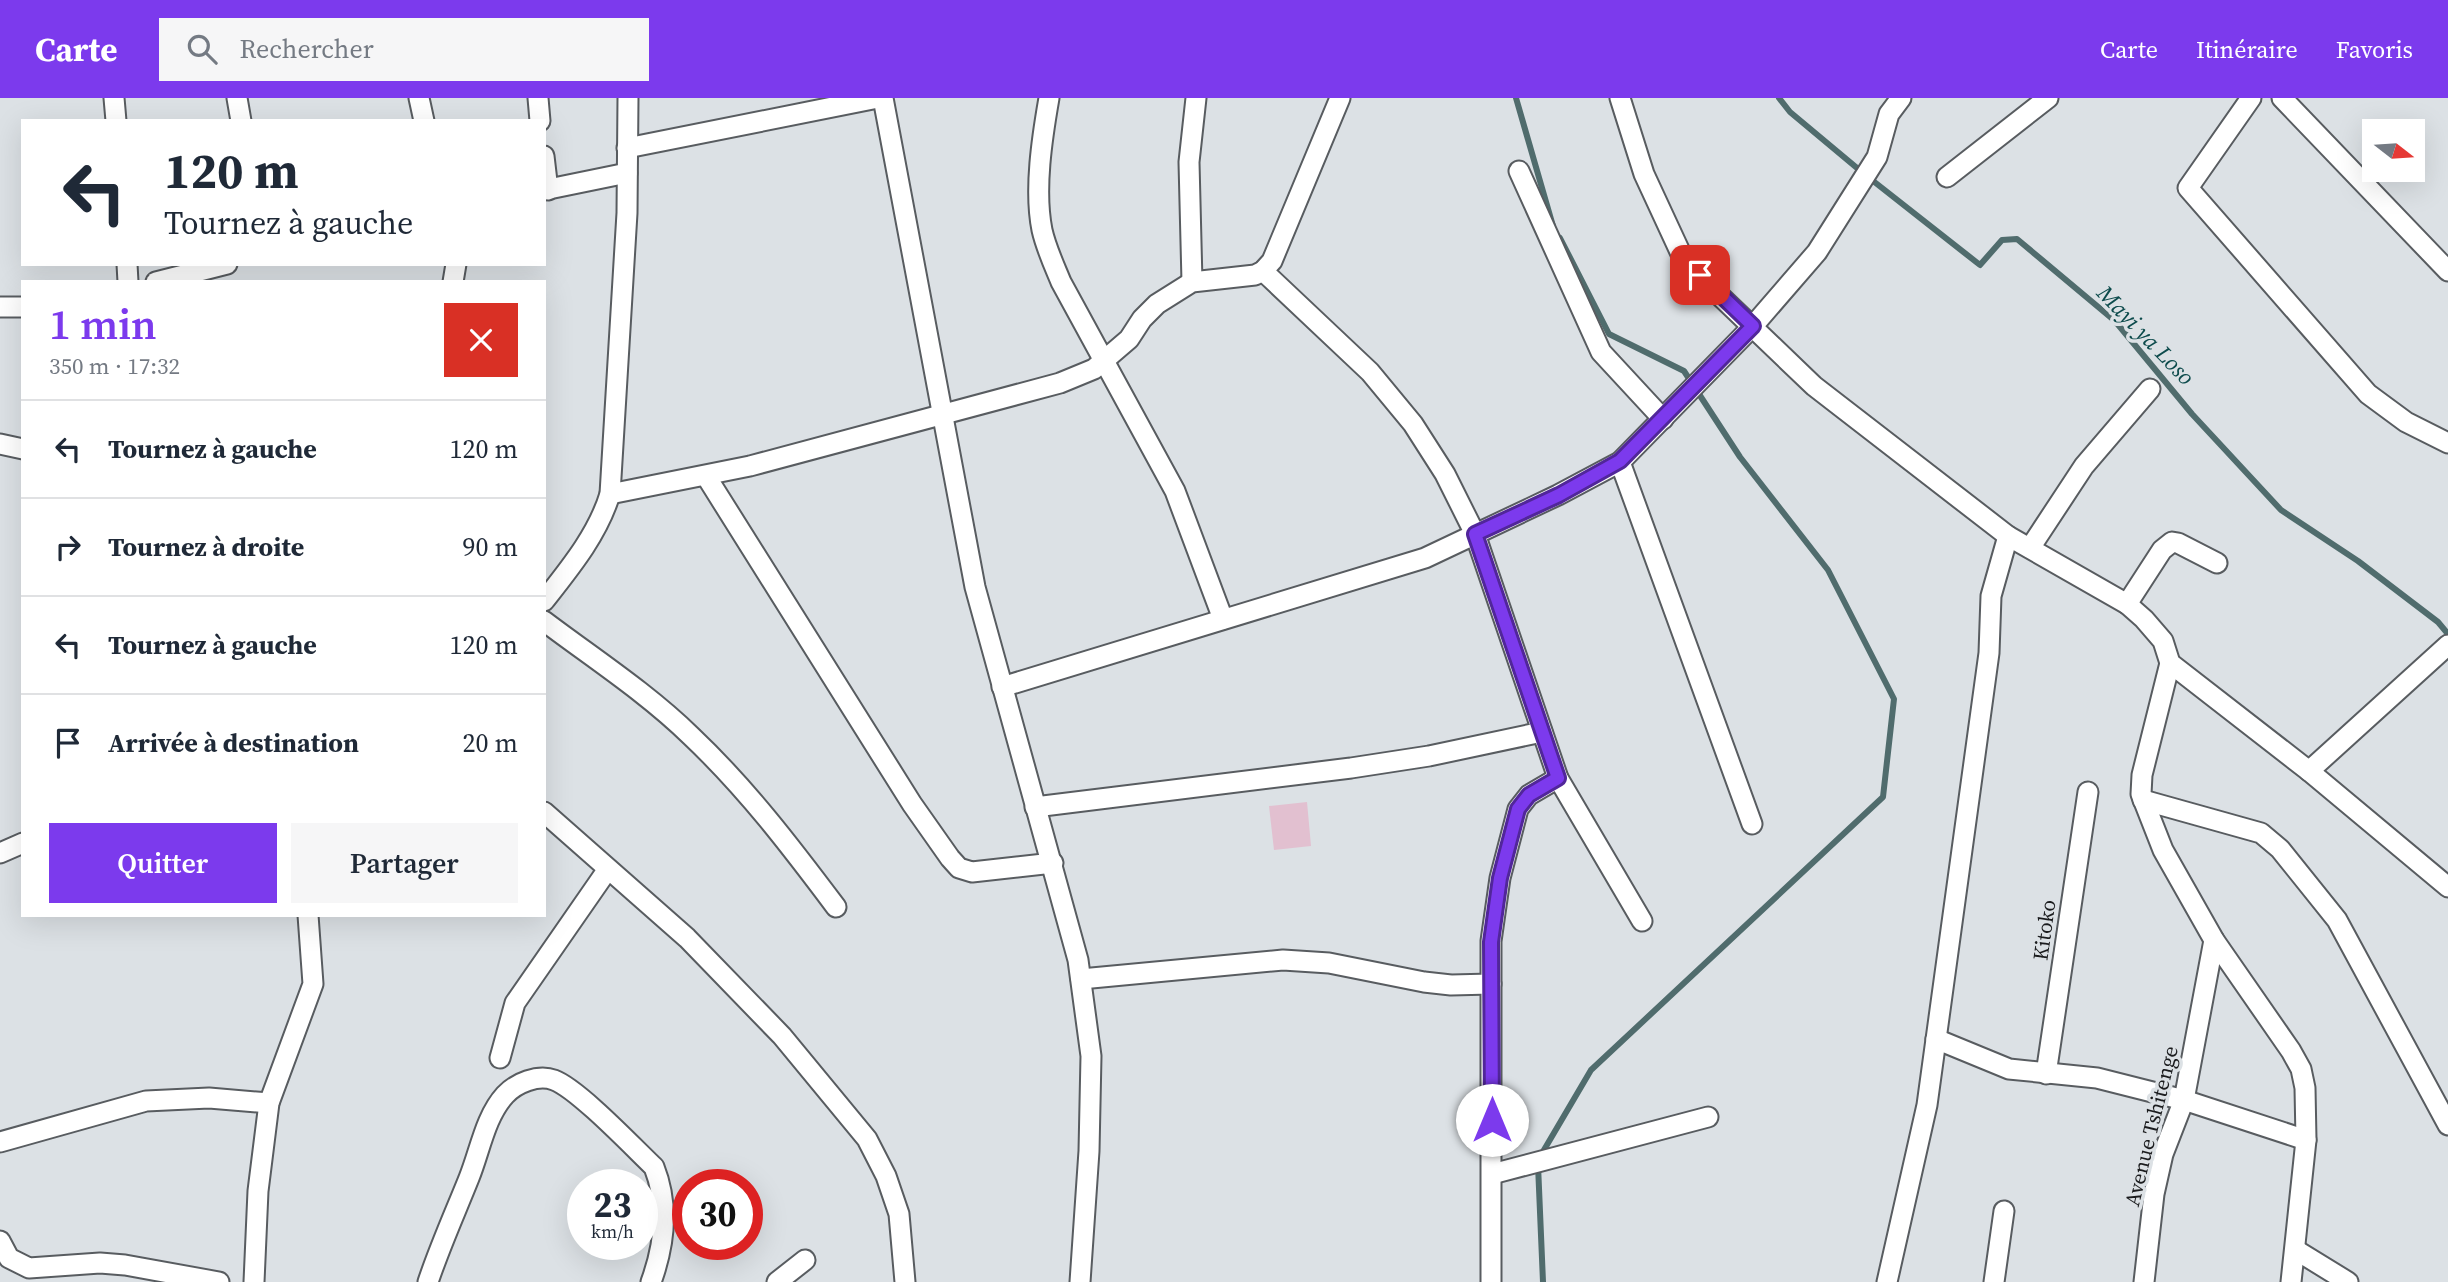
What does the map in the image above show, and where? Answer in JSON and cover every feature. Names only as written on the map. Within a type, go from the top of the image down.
[{"type":"street","points":[[114,98],[116,119]]},
{"type":"street","points":[[237,98],[241,119]]},
{"type":"street","points":[[419,98],[424,119]]},
{"type":"street","points":[[538,98],[540,119]]},
{"type":"street","points":[[546,598],[588,541],[605,511],[610,494],[627,213],[628,98]]},
{"type":"street","points":[[627,148],[881,98],[975,587],[1079,960],[1091,1056],[1089,1152],[1080,1282]]},
{"type":"street","points":[[1049,98],[1043,130],[1040,180],[1042,230],[1061,282],[1175,491],[1223,620]]},
{"type":"street","points":[[1192,282],[1189,162],[1196,98]]},
{"type":"street","points":[[610,494],[750,466],[1077,378],[1129,340],[1142,319],[1157,304],[1192,282],[1255,275],[1263,271],[1272,261],[1281,242],[1340,98]]},
{"type":"street","points":[[1620,98],[1644,173],[1682,256],[1719,295],[1814,386],[2008,536],[2127,604],[2163,641],[2170,663],[2143,775],[2141,794],[2163,850],[2214,940],[2291,1051],[2301,1069],[2305,1088],[2306,1140],[2291,1282]]},
{"type":"street","points":[[1002,687],[1425,558],[1559,495],[1620,461],[1753,326],[1817,252],[1877,157],[1889,114],[1901,98]]},
{"type":"street","points":[[1947,177],[2048,98]]},
{"type":"street","points":[[2251,98],[2188,188],[2368,394],[2406,422],[2448,443]]},
{"type":"street","points":[[2282,98],[2448,271]]},
{"type":"street","points":[[1519,171],[1601,352],[1663,419]]},
{"type":"street","points":[[546,190],[627,173]]},
{"type":"street","points":[[164,280],[219,266]]},
{"type":"street","points":[[1263,271],[1370,372],[1413,424],[1444,474],[1475,534],[1558,778],[1642,921]]},
{"type":"street","points":[[0,307],[21,307]]},
{"type":"street","points":[[2030,548],[2084,466],[2150,389]]},
{"type":"street","points":[[0,444],[21,449]]},
{"type":"street","points":[[1620,461],[1752,824]]},
{"type":"street","points":[[706,476],[912,804],[950,858],[959,868],[972,872],[1053,863]]},
{"type":"street","points":[[1887,1282],[1927,1105],[1989,653],[1991,596],[2008,536]]},
{"type":"street","points":[[2127,604],[2162,550],[2172,542],[2217,563]]},
{"type":"street","points":[[546,623],[690,735],[750,797],[836,907]]},
{"type":"street","points":[[2309,771],[2447,646]]},
{"type":"street","points":[[2170,663],[2309,771],[2448,887]]},
{"type":"street","points":[[1035,807],[1351,768],[1429,756],[1542,733]]},
{"type":"street","points":[[1491,1282],[1491,942],[1500,878],[1518,809],[1529,795],[1558,778]]},
{"type":"street","name":"Kitoko","points":[[2046,1074],[2088,792]]},
{"type":"street","points":[[2143,800],[2261,833],[2280,849],[2337,920],[2448,1125]]},
{"type":"street","points":[[546,814],[687,938],[782,1036],[867,1139],[886,1177],[898,1214],[905,1282]]},
{"type":"street","points":[[0,853],[21,844]]},
{"type":"street","points":[[500,1058],[515,1003],[608,869]]},
{"type":"street","points":[[254,1282],[258,1191],[269,1103],[313,984],[308,917]]},
{"type":"street","name":"Avenue Tshitenge","points":[[2144,1282],[2154,1194],[2163,1154],[2184,1100],[2214,940]]},
{"type":"street","points":[[1081,979],[1283,960],[1329,963],[1437,984],[1491,984]]},
{"type":"street","points":[[1936,1039],[2009,1069],[2098,1078],[2184,1100],[2306,1140]]},
{"type":"street","points":[[428,1282],[443,1236],[470,1177],[488,1125],[505,1095],[519,1084],[536,1078],[552,1079],[572,1091],[654,1167],[661,1184],[664,1233],[659,1259],[650,1282]]},
{"type":"street","points":[[0,1142],[146,1101],[209,1098],[269,1103]]},
{"type":"street","points":[[1492,1174],[1708,1116]]},
{"type":"street","points":[[1994,1282],[2004,1211]]},
{"type":"street","points":[[0,1241],[9,1258],[29,1268],[100,1263],[219,1282]]},
{"type":"street","points":[[2296,1250],[2348,1282]]},
{"type":"street","points":[[777,1282],[805,1260]]},
{"type":"building","points":[[1307,802],[1311,846],[1274,850],[1269,806]]},
{"type":"waterway","points":[[1516,98],[1553,226]]},
{"type":"waterway","name":"Mayi ya Loso","points":[[1779,98],[1790,112],[1863,173],[1980,265],[2002,240],[2017,239],[2115,321],[2192,414],[2281,510],[2358,561],[2438,622],[2448,634]]},
{"type":"waterway","points":[[1541,1155],[1591,1070],[1883,797],[1894,699],[1828,570],[1740,457],[1684,371],[1609,334],[1560,238]]},
{"type":"waterway","points":[[1538,1165],[1543,1282]]},
{"type":"route","points":[[1492,1120],[1491,942],[1500,878],[1518,809],[1529,795],[1558,778],[1475,534],[1559,495],[1620,461],[1753,326],[1700,275]]}]
